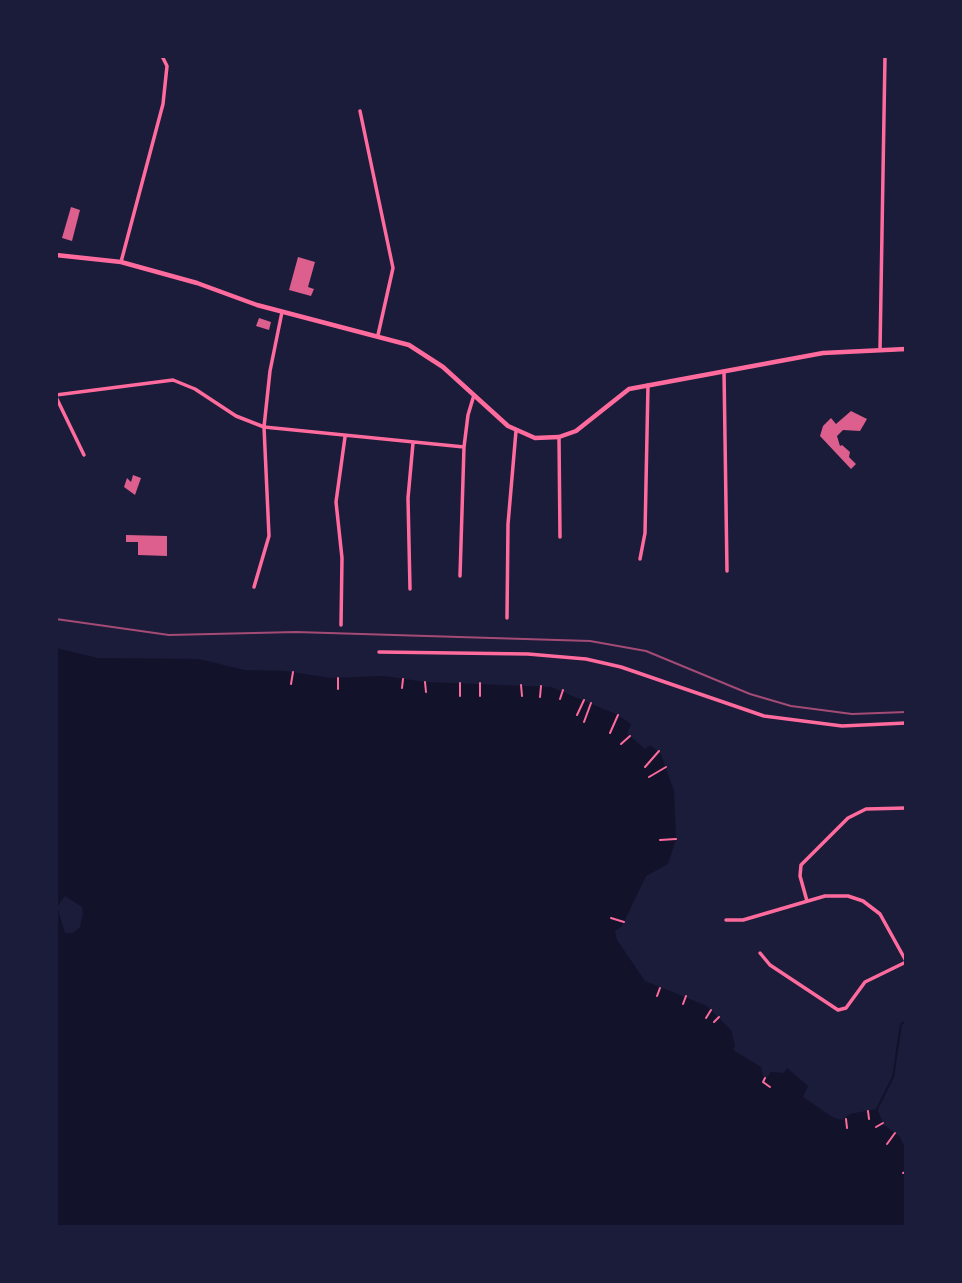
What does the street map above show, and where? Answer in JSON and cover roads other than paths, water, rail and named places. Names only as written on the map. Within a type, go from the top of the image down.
[{"type":"main road","points":[[58,254],[121,261],[282,312],[378,335],[422,352],[516,431],[535,438],[559,437],[582,427],[623,391],[648,385],[836,351],[905,350]]},
{"type":"street","points":[[121,261],[163,104],[167,66],[162,56]]},
{"type":"street","points":[[880,350],[885,56]]},
{"type":"street","points":[[360,111],[393,268],[378,335]]},
{"type":"street","points":[[254,587],[267,550],[269,529],[264,427],[270,371],[282,312]]},
{"type":"street","points":[[724,371],[727,571]]},
{"type":"street","points":[[84,455],[56,396],[173,380],[195,389],[246,421],[264,427],[464,447]]},
{"type":"street","points":[[640,559],[645,533],[648,385]]},
{"type":"street","points":[[460,576],[464,447],[468,415],[475,394]]},
{"type":"street","points":[[507,618],[508,524],[516,431]]},
{"type":"street","points":[[341,625],[342,558],[336,502],[345,437]]},
{"type":"street","points":[[559,437],[560,537]]},
{"type":"street","points":[[410,589],[408,498],[412,443]]},
{"type":"street","points":[[379,652],[528,654],[586,659],[621,667],[762,716],[842,726],[906,723]]},
{"type":"street","points":[[807,901],[800,868],[848,818],[866,809],[906,808]]},
{"type":"street","points":[[726,920],[743,920],[807,901],[841,895],[869,905],[883,919],[906,961],[865,982],[846,1008],[838,1010],[770,965],[760,953]]},
{"type":"waterway","points":[[877,1109],[893,1077],[901,1024],[906,1021]]},
{"type":"railway","points":[[56,619],[169,635],[296,632],[590,641],[646,651],[750,694],[791,706],[852,714],[906,712]]}]
